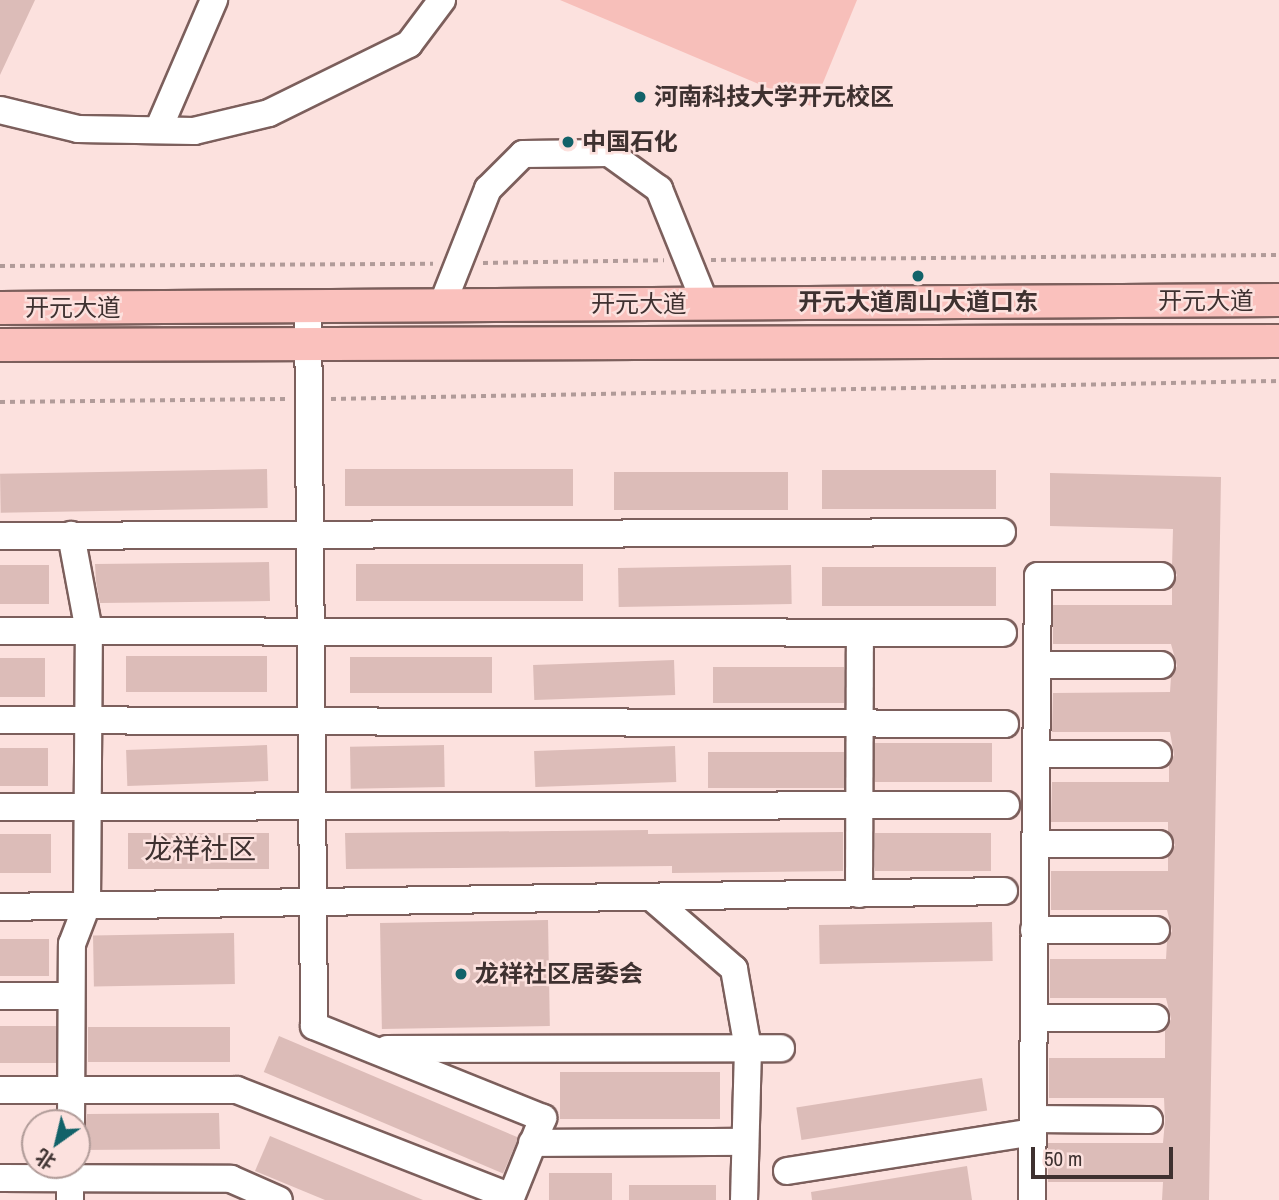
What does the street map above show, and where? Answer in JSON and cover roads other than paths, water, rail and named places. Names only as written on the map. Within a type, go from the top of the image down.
[{"type":"main road","name":"开元大道","points":[[0,308],[1279,300]]},
{"type":"main road","name":"开元大道","points":[[0,345],[1279,341]]},
{"type":"street","points":[[158,130],[214,0]]},
{"type":"street","points":[[0,110],[78,130],[194,131],[269,113],[409,44],[442,0]]},
{"type":"street","points":[[442,305],[488,189],[523,154],[610,153],[659,189],[705,303]]},
{"type":"street","points":[[0,1090],[237,1090],[510,1199],[543,1118],[314,1026],[307,306]]},
{"type":"street","points":[[0,536],[1003,533]]},
{"type":"street","points":[[71,535],[89,631],[86,905],[72,944],[71,1109]]},
{"type":"street","points":[[1032,1200],[1038,576],[1161,576]]},
{"type":"street","points":[[0,631],[1003,633]]},
{"type":"street","points":[[859,894],[860,633]]},
{"type":"street","points":[[1037,665],[1161,665]]},
{"type":"street","points":[[0,720],[1005,724]]},
{"type":"street","points":[[1036,754],[1158,754]]},
{"type":"street","points":[[0,807],[1006,805]]},
{"type":"street","points":[[1035,844],[1159,844]]},
{"type":"street","points":[[0,907],[1003,891]]},
{"type":"street","points":[[651,897],[734,969],[748,1048],[744,1200]]},
{"type":"street","points":[[1034,930],[1156,930]]},
{"type":"street","points":[[0,996],[71,996]]},
{"type":"street","points":[[1034,1018],[1155,1018]]},
{"type":"street","points":[[371,1049],[782,1048]]},
{"type":"street","points":[[787,1171],[1033,1125],[1149,1120]]},
{"type":"street","points":[[532,1143],[745,1142]]},
{"type":"street","points":[[0,1178],[70,1181],[231,1179],[279,1200]]},
{"type":"place","name":"河南科技大学开元校区","points":[[640,97]]},
{"type":"place","name":"中国石化","points":[[568,142]]},
{"type":"place","name":"开元大道周山大道口东","points":[[918,276]]},
{"type":"place","name":"龙祥社区居委会","points":[[461,974]]},
{"type":"district","name":"龙祥社区","points":[[200,849]]}]
